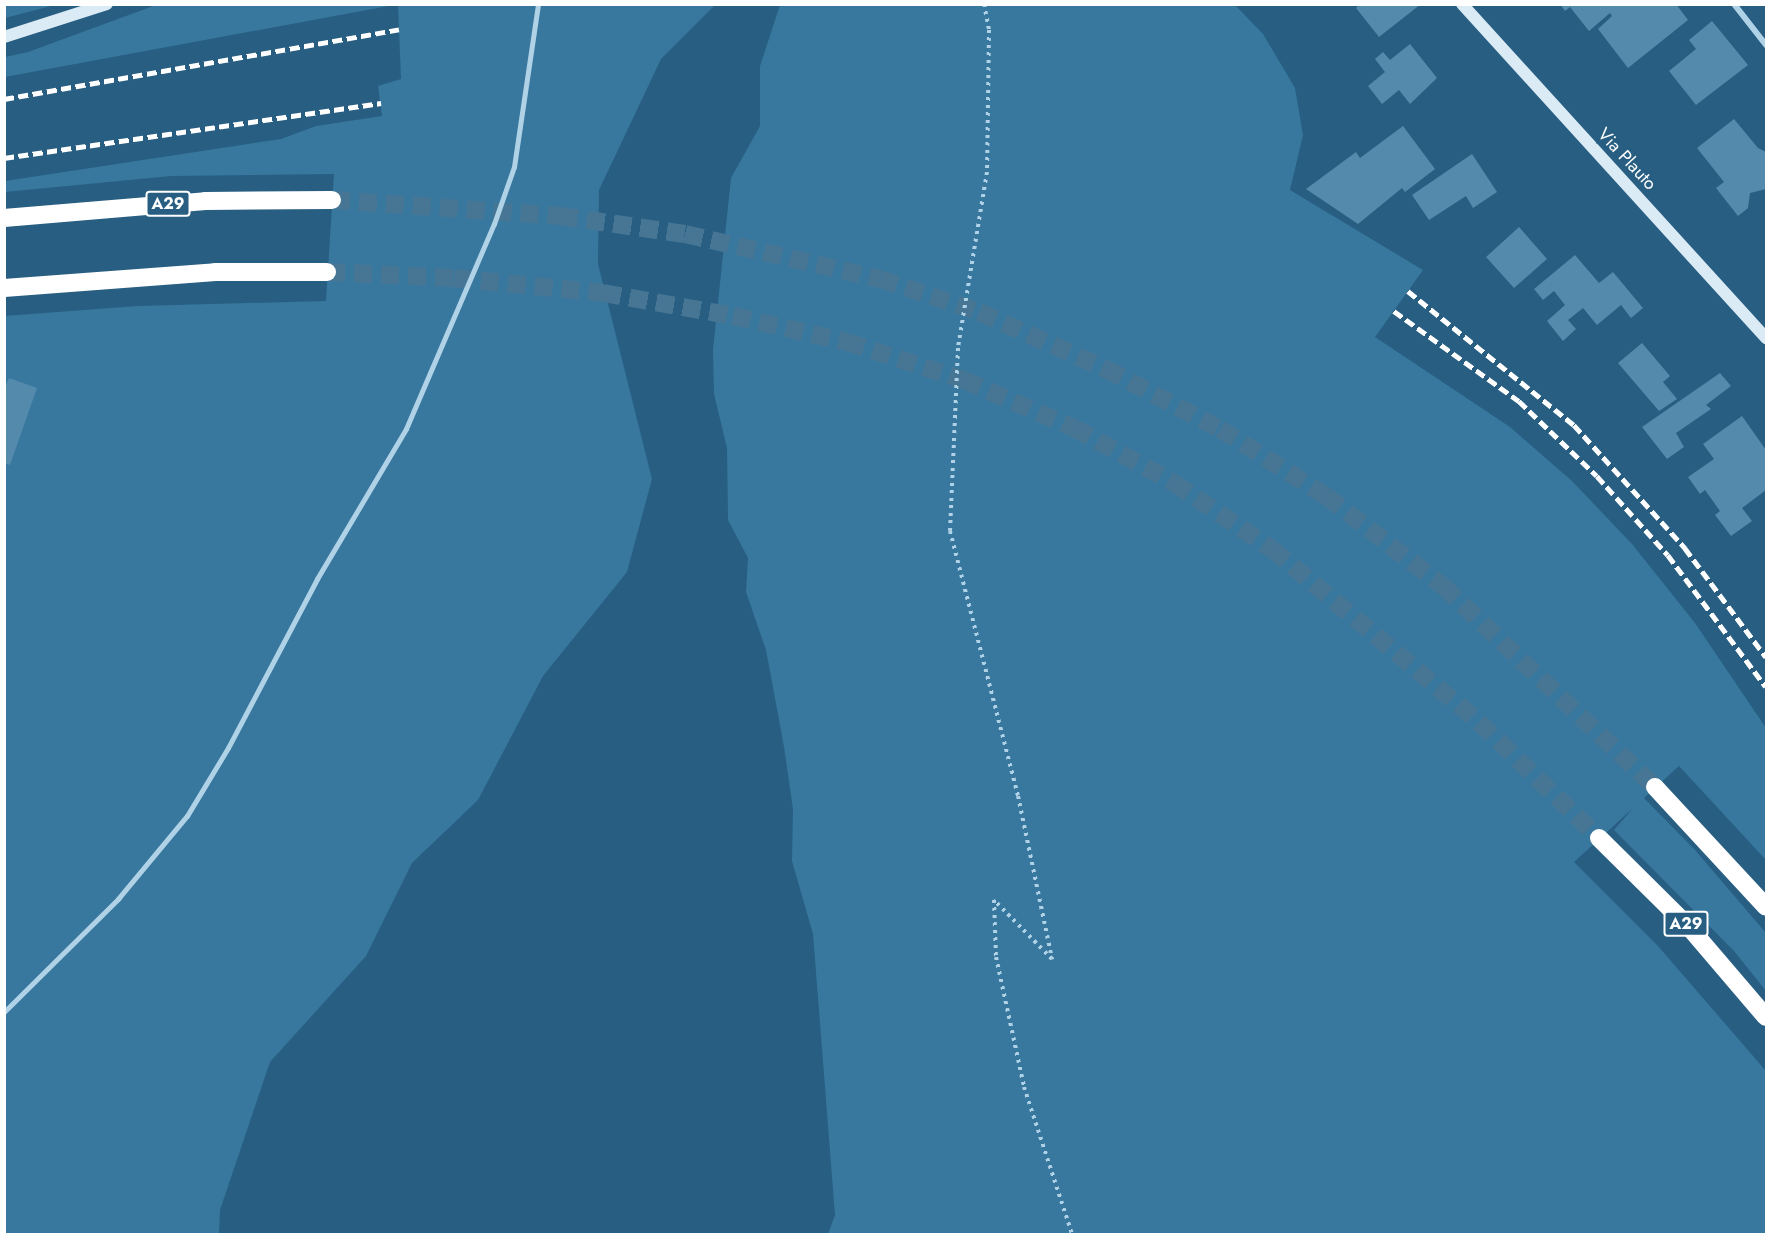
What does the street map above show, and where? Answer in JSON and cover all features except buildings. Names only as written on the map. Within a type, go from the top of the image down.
[{"type":"highway","name":"A29","points":[[4,218],[205,201],[332,200]]},
{"type":"highway","points":[[4,288],[215,272],[327,272]]},
{"type":"highway","points":[[1655,787],[1767,907]]},
{"type":"highway","name":"A29","points":[[1599,838],[1689,927],[1767,1017]]},
{"type":"main road","points":[[4,37],[107,4]]},
{"type":"main road","name":"Via Plauto","points":[[1462,4],[1767,338]]},
{"type":"street","points":[[1734,4],[1767,45]]},
{"type":"lane","points":[[4,1012],[118,899],[187,816],[228,748],[316,579],[406,429],[494,224],[514,167],[538,4]]},
{"type":"path","points":[[984,4],[989,30],[987,172],[958,348],[950,531],[1018,796],[1052,959],[994,900],[996,957],[1024,1087],[1072,1234]]},
{"type":"shaded area","points":[[5,4],[55,4],[55,5],[5,18]]},
{"type":"shaded area","points":[[156,5],[394,5],[5,77],[5,57],[28,52]]},
{"type":"shaded area","points":[[398,5],[715,5],[661,59],[599,190],[598,264],[652,479],[627,572],[543,676],[478,800],[412,863],[366,956],[270,1062],[220,1210],[219,1234],[5,1234],[4,316],[138,306],[326,301],[334,174],[171,176],[5,192],[5,181],[281,139],[316,126],[382,116],[378,86],[401,79]]},
{"type":"shaded area","points":[[780,5],[1235,5],[1263,34],[1295,88],[1303,135],[1290,190],[1423,270],[1375,337],[1510,427],[1572,481],[1632,544],[1695,623],[1766,728],[1766,860],[1679,766],[1644,798],[1695,850],[1766,933],[1766,991],[1734,951],[1614,830],[1633,808],[1574,862],[1658,946],[1766,1071],[1766,1234],[828,1234],[835,1215],[813,934],[792,861],[793,809],[784,747],[766,650],[746,592],[748,558],[728,520],[727,448],[714,394],[713,350],[731,178],[760,126],[760,66]]},
{"type":"tunnel","points":[[332,200],[560,216],[685,234],[880,279],[979,312],[1106,369],[1220,429],[1326,496],[1443,586],[1655,787]]},
{"type":"tunnel","points":[[327,272],[454,278],[603,293],[733,316],[847,342],[964,380],[1074,428],[1174,483],[1272,549],[1479,722],[1599,838]]},
{"type":"railway","points":[[4,99],[399,29]]},
{"type":"railway","points":[[4,158],[381,103]]},
{"type":"railway","points":[[1408,291],[1574,425],[1685,548],[1766,657]]},
{"type":"railway","points":[[1394,311],[1519,401],[1597,476],[1668,555],[1766,687]]}]
